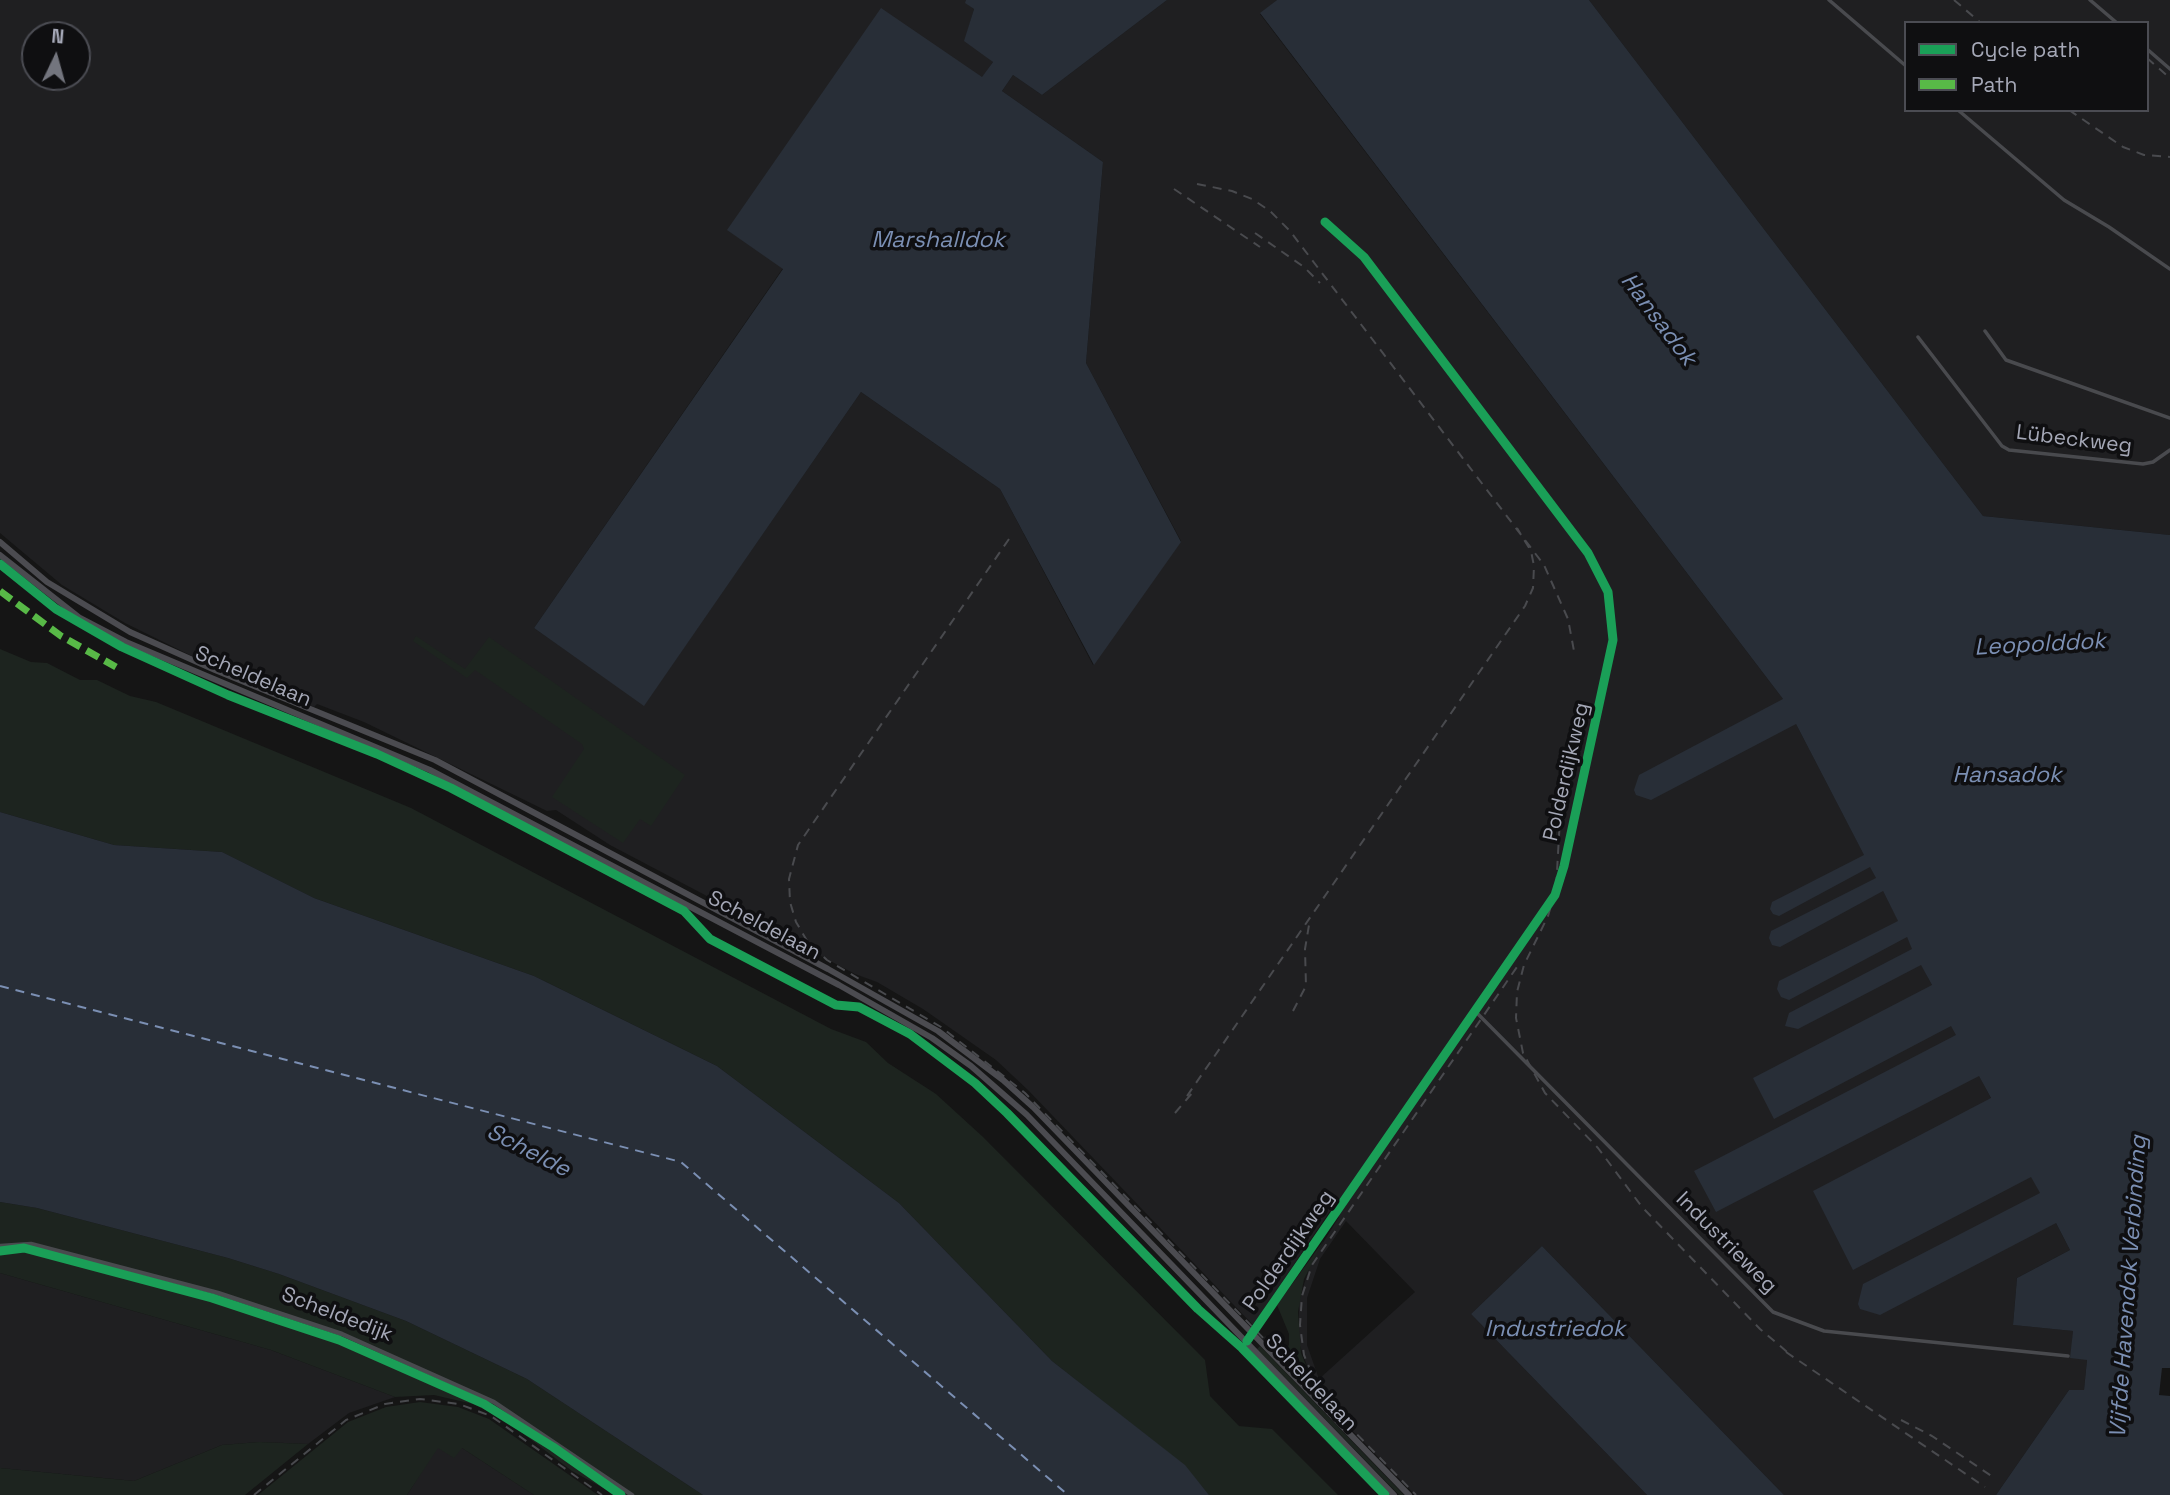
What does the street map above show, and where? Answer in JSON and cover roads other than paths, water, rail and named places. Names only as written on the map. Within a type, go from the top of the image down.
[{"type":"main road","name":"Scheldelaan","points":[[0,542],[47,582],[87,609],[215,670],[435,760],[793,950],[937,1031],[1003,1080],[1409,1495]]},
{"type":"main road","name":"Scheldelaan","points":[[0,555],[80,618],[126,642],[439,775],[839,985],[932,1038],[971,1066],[1027,1115],[1394,1495]]},
{"type":"main road","points":[[211,679],[215,670]]},
{"type":"main road","points":[[342,732],[345,723]]},
{"type":"main road","points":[[707,915],[711,907]]},
{"type":"main road","points":[[789,959],[793,950]]},
{"type":"main road","points":[[839,985],[843,977]]},
{"type":"main road","points":[[1128,1220],[1130,1209]]},
{"type":"main road","points":[[1189,1284],[1197,1277]]},
{"type":"street","points":[[1829,0],[1904,64]]},
{"type":"street","points":[[2090,0],[2115,21]]},
{"type":"street","points":[[2149,51],[2170,69]]},
{"type":"street","points":[[1960,112],[2064,201],[2109,227],[2170,269]]},
{"type":"street","name":"Polderdijkweg","points":[[1247,1341],[1476,1012],[1556,892],[1587,777],[1613,640],[1611,606],[1603,578],[1588,553],[1364,257],[1325,222]]},
{"type":"street","name":"Lübeckweg","points":[[1985,331],[2006,360],[2170,418]]},
{"type":"street","name":"Lübeckweg","points":[[1918,337],[2002,446],[2010,450],[2143,464],[2153,462],[2170,450]]},
{"type":"street","name":"Industrieweg","points":[[1476,1012],[1760,1301],[1779,1315],[1824,1331],[2068,1356]]},
{"type":"street","name":"Scheldedijk","points":[[0,1245],[31,1244],[218,1293],[342,1334],[494,1402],[632,1495]]},
{"type":"water","name":"Marshalldok","points":[[966,0],[1167,0],[1042,95],[1013,75],[1002,91],[1103,162],[1086,363],[1181,542],[1094,665],[1000,489],[861,392],[644,706],[534,628],[783,269],[727,230],[881,8],[982,77],[993,62],[964,41],[974,9],[965,3]]},
{"type":"water","name":"Hansadok","points":[[1277,0],[1589,0],[1983,516],[2170,535],[2170,1368],[2162,1368],[2159,1395],[2170,1396],[2170,1495],[1996,1495],[2069,1390],[2084,1390],[2087,1360],[2070,1358],[2073,1331],[2013,1325],[2017,1278],[2070,1250],[2056,1223],[1880,1315],[1860,1309],[1858,1304],[1863,1284],[2040,1193],[2031,1177],[1853,1270],[1813,1191],[1991,1098],[1979,1076],[1716,1212],[1694,1171],[1956,1035],[1951,1026],[1774,1119],[1753,1078],[1932,985],[1921,965],[1798,1029],[1785,1026],[1789,1013],[1912,949],[1907,937],[1789,1000],[1781,997],[1777,989],[1779,981],[1898,921],[1883,891],[1780,947],[1772,945],[1769,938],[1771,931],[1876,878],[1870,867],[1779,916],[1773,914],[1770,909],[1772,902],[1864,855],[1796,724],[1651,800],[1636,795],[1634,790],[1639,775],[1783,699],[1260,13]]},
{"type":"water","name":"Schelde","points":[[0,812],[114,845],[222,852],[314,898],[534,976],[717,1066],[899,1203],[1052,1361],[1185,1465],[1209,1495],[703,1495],[527,1379],[406,1321],[228,1258],[37,1208],[0,1202]]},
{"type":"water","name":"Industriedok","points":[[1542,1246],[1784,1495],[1647,1495],[1471,1314]]},
{"type":"railway","points":[[1954,0],[1979,21]]},
{"type":"railway","points":[[2149,60],[2170,78]]},
{"type":"railway","points":[[2072,112],[2123,147],[2144,155],[2170,157]]},
{"type":"railway","points":[[1197,184],[1232,191],[1252,199],[1270,211],[1290,231],[1544,565],[1568,619],[1574,651]]},
{"type":"railway","points":[[1174,189],[1260,247]]},
{"type":"railway","points":[[1255,233],[1304,267],[1320,283]]},
{"type":"railway","points":[[1187,1096],[1525,606],[1533,588],[1534,566],[1531,551],[1517,528]]},
{"type":"railway","points":[[1009,539],[798,845],[789,879],[790,902],[796,922],[809,944],[827,960],[941,1027],[1025,1093],[1416,1495]]},
{"type":"railway","points":[[1563,765],[1556,889],[1548,916],[1524,965],[1517,992],[1516,1018],[1523,1053],[1545,1093],[1598,1148],[1642,1207],[1760,1329],[1792,1356]]},
{"type":"railway","points":[[1293,1011],[1306,986],[1305,949],[1309,925]]},
{"type":"railway","points":[[1318,1388],[1304,1355],[1300,1325],[1302,1296],[1312,1265],[1519,964]]},
{"type":"railway","points":[[1175,1113],[1193,1092]]},
{"type":"railway","points":[[1786,1352],[1985,1487]]},
{"type":"railway","points":[[254,1495],[346,1420],[385,1404],[420,1399],[459,1404],[491,1416],[602,1495]]},
{"type":"railway","points":[[1901,1420],[1932,1436],[1993,1477]]},
{"type":"water label","name":"Leopolddok","points":[[2040,645]]},
{"type":"water label","name":"Vijfde Havendok Verbinding","points":[[2129,1287]]}]
